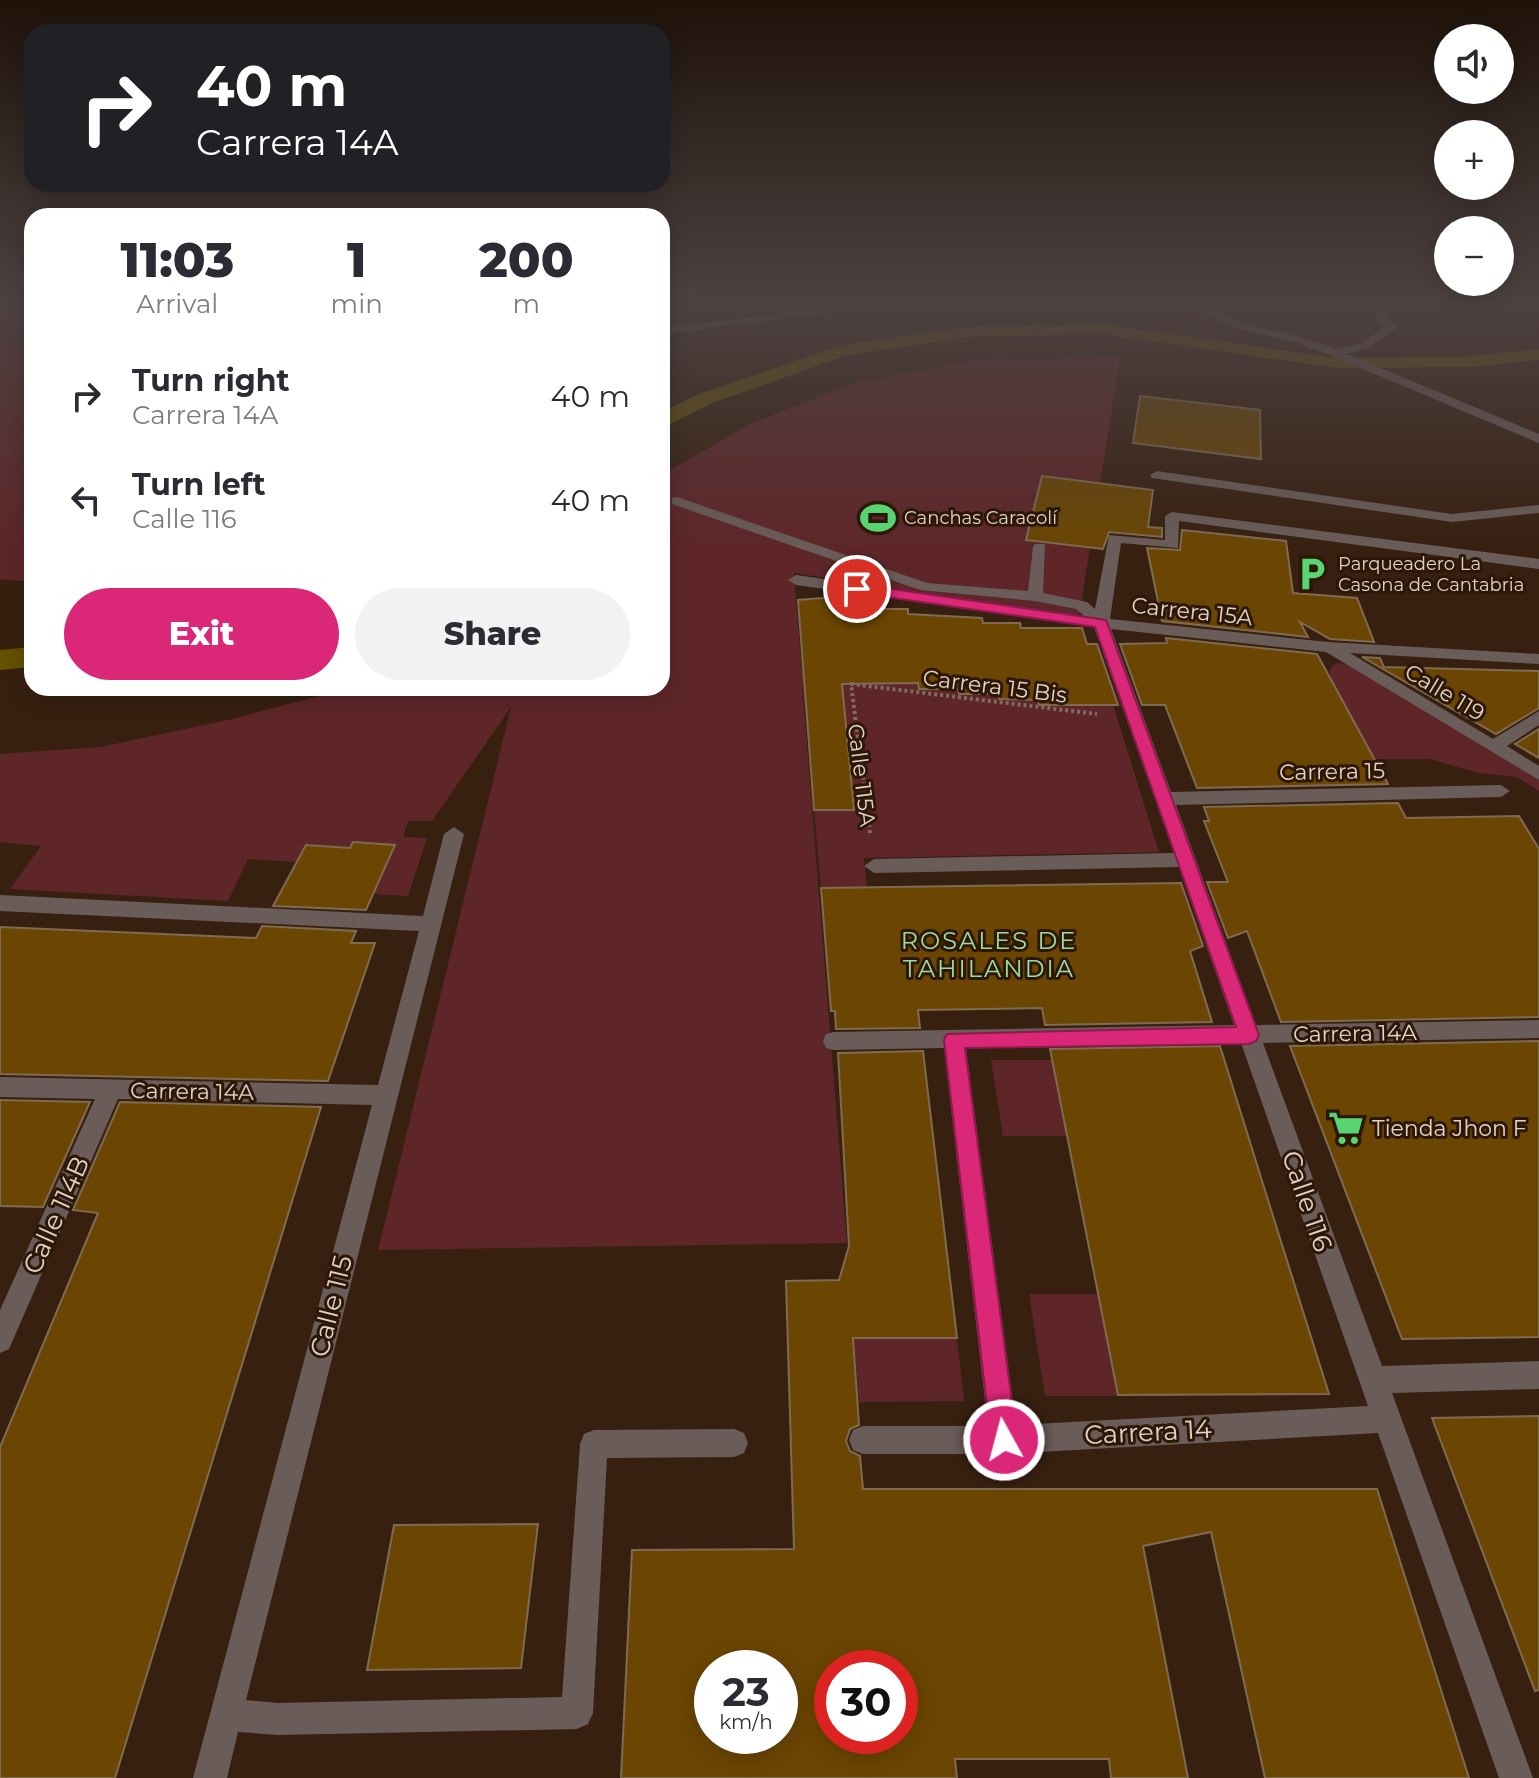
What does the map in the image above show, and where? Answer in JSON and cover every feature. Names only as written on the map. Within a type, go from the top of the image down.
[{"type":"street","points":[[1405,383],[1539,439]]},
{"type":"street","points":[[1157,475],[1452,518],[1539,509]]},
{"type":"street","points":[[677,501],[925,587],[1035,596],[1081,605],[1101,623]]},
{"type":"street","points":[[1101,623],[1114,538],[1173,545],[1172,516],[1539,564]]},
{"type":"street","points":[[1035,596],[1040,547]]},
{"type":"street","name":"Carrera 15A","points":[[796,580],[1101,623],[1328,647],[1539,659]]},
{"type":"street","name":"Calle 116","points":[[1101,623],[1516,1778]]},
{"type":"street","name":"Calle 119","points":[[1328,647],[1539,774]]},
{"type":"street","points":[[1493,747],[1539,717]]},
{"type":"street","name":"Carrera 15","points":[[1165,799],[1501,791]]},
{"type":"street","name":"Calle 115","points":[[210,1778],[428,924],[454,834]]},
{"type":"street","points":[[874,866],[1188,860]]},
{"type":"street","points":[[0,903],[428,924]]},
{"type":"street","name":"Carrera 14A","points":[[834,1041],[1539,1029]]},
{"type":"street","points":[[954,1040],[1004,1440]]},
{"type":"street","name":"Carrera 14A","points":[[0,1087],[384,1095]]},
{"type":"street","name":"Calle 114B","points":[[0,1340],[111,1090]]},
{"type":"street","points":[[1371,1380],[1539,1375]]},
{"type":"street","name":"Carrera 14","points":[[863,1440],[1004,1440],[1385,1419]]},
{"type":"street","points":[[227,1715],[278,1719],[577,1713],[594,1444],[734,1443]]},
{"type":"path","name":"Carrera 15 Bis","points":[[851,684],[1134,719]]},
{"type":"path","name":"Calle 115A","points":[[851,684],[874,866]]},
{"type":"shaded area","points":[[0,383],[24,383],[24,581],[0,579]]},
{"type":"shaded area","points":[[731,383],[769,383],[712,403],[670,424],[670,408]]},
{"type":"shaded area","points":[[853,383],[1116,383],[1079,617],[794,573],[802,672],[840,672],[879,683],[918,683],[919,689],[958,689],[959,694],[997,694],[999,699],[1038,700],[1040,705],[1113,705],[1159,852],[864,858],[867,888],[821,888],[814,810],[854,809],[845,718],[807,718],[802,683],[847,1243],[378,1250],[511,707],[432,821],[408,821],[403,837],[427,838],[408,896],[373,894],[394,845],[353,842],[348,848],[306,845],[296,862],[248,859],[228,901],[10,889],[41,846],[0,842],[0,754],[100,747],[228,720],[319,696],[670,696],[670,470],[750,424]]},
{"type":"shaded area","points":[[24,648],[24,668],[0,670],[0,650]]},
{"type":"shaded area","points":[[1337,663],[1350,664],[1539,779],[1539,791],[1517,777],[1479,773],[1429,759],[1374,759],[1330,677],[1330,669]]},
{"type":"shaded area","points":[[991,1060],[1052,1060],[1067,1136],[1003,1136]]},
{"type":"shaded area","points":[[1029,1294],[1098,1294],[1118,1396],[1045,1396]]},
{"type":"shaded area","points":[[957,1338],[964,1401],[859,1402],[854,1339]]},
{"type":"building","points":[[1140,396],[1260,410],[1261,459],[1133,443]]},
{"type":"building","points":[[1042,476],[1153,490],[1148,527],[1162,528],[1162,537],[1109,532],[1103,549],[1026,540]]},
{"type":"building","points":[[1182,530],[1286,541],[1293,593],[1357,598],[1374,642],[1330,639],[1300,622],[1308,637],[1162,621],[1147,548],[1180,550]]},
{"type":"building","points":[[834,597],[834,604],[871,604],[872,609],[908,609],[908,614],[982,618],[983,623],[1020,623],[1021,628],[1082,628],[1087,644],[1097,644],[1118,705],[1039,705],[1038,700],[999,699],[998,694],[959,694],[958,689],[919,689],[918,683],[842,684],[854,810],[814,810],[798,600]]},
{"type":"building","points":[[1166,638],[1317,654],[1388,784],[1197,788],[1165,705],[1142,705],[1120,644],[1167,643]]},
{"type":"building","points":[[1362,657],[1380,658],[1384,667],[1539,671],[1539,708],[1496,734]]},
{"type":"building","points":[[1539,729],[1539,758],[1515,744]]},
{"type":"building","points":[[1398,803],[1406,818],[1519,816],[1539,849],[1539,1017],[1281,1022],[1247,931],[1228,938],[1207,882],[1228,882],[1204,821],[1209,821],[1204,807]]},
{"type":"building","points":[[353,842],[395,845],[366,910],[273,906],[306,845],[350,848]]},
{"type":"building","points":[[1181,883],[1203,946],[1190,951],[1212,1022],[1045,1025],[1042,1008],[918,1010],[920,1028],[836,1029],[835,1011],[831,1011],[821,888]]},
{"type":"building","points":[[262,926],[356,931],[351,943],[375,943],[328,1081],[0,1074],[0,927],[256,938]]},
{"type":"building","points":[[1539,1041],[1539,1337],[1402,1339],[1290,1046]]},
{"type":"building","points":[[1220,1046],[1329,1394],[1118,1395],[1050,1049]]},
{"type":"building","points":[[923,1051],[957,1338],[853,1338],[859,1425],[850,1429],[846,1441],[850,1451],[860,1456],[863,1489],[1377,1489],[1469,1778],[1265,1778],[1211,1532],[1143,1546],[1188,1778],[1111,1778],[1109,1759],[955,1759],[957,1778],[621,1778],[632,1550],[794,1549],[786,1281],[839,1280],[849,1246],[838,1053]]},
{"type":"building","points":[[0,1100],[90,1102],[43,1207],[0,1206]]},
{"type":"building","points":[[120,1102],[321,1107],[115,1778],[0,1778],[0,1447],[98,1213],[73,1210]]},
{"type":"building","points":[[1539,1416],[1539,1690],[1535,1691],[1432,1418]]},
{"type":"building","points":[[538,1524],[521,1668],[367,1670],[394,1525]]},
{"type":"place","name":"Canchas Caracolí","points":[[878,518]]},
{"type":"place","name":"Parqueadero La Casona de Cantabria","points":[[1312,574]]},
{"type":"place","name":"Tienda Jhon F","points":[[1346,1128]]},
{"type":"district","name":"ROSALES DE TAHILANDIA","points":[[989,955]]},
{"type":"route","points":[[857,589],[1101,623],[1249,1035],[954,1040],[1004,1440]]}]
